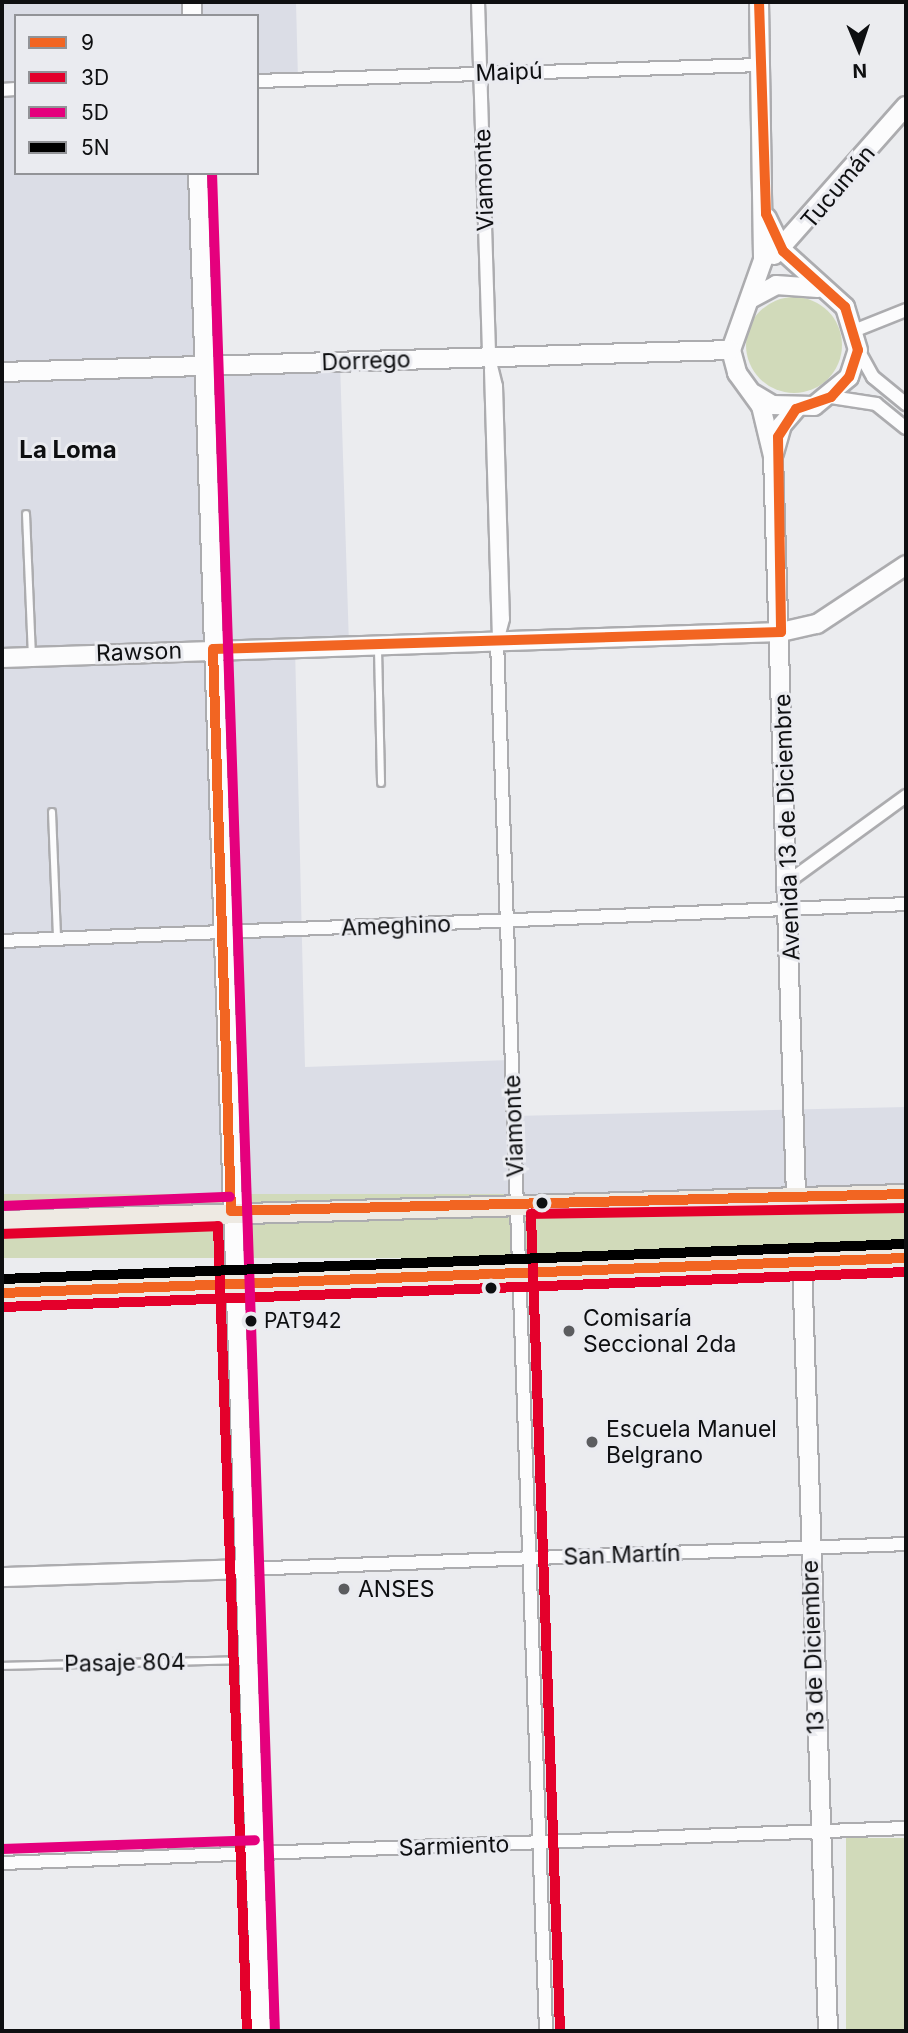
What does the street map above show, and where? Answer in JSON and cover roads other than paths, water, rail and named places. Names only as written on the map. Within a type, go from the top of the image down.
[{"type":"main road","points":[[759,2],[766,214],[763,260],[752,298],[739,315],[731,350],[766,419],[773,456]]},
{"type":"main road","name":"Tucumán","points":[[763,260],[783,251],[906,106]]},
{"type":"main road","points":[[198,175],[231,1211],[261,2031]]},
{"type":"main road","points":[[766,214],[783,251],[825,290],[856,330],[858,350],[849,377],[831,397],[796,409],[782,425],[773,456]]},
{"type":"main road","points":[[752,298],[776,285],[802,283],[825,290]]},
{"type":"main road","name":"Dorrego","points":[[2,372],[731,350]]},
{"type":"main road","points":[[751,392],[796,409]]},
{"type":"main road","name":"Avenida 13 de Diciembre","points":[[773,456],[789,881],[796,1198]]},
{"type":"main road","name":"Rawson","points":[[2,658],[781,632],[817,624],[906,565]]},
{"type":"main road","points":[[2,1220],[516,1200],[796,1198],[906,1194]]},
{"type":"main road","points":[[2,1293],[906,1258]]},
{"type":"main road","name":"13 de Diciembre","points":[[802,1262],[828,2031]]},
{"type":"main road","name":"San Martín","points":[[2,1577],[244,1570]]},
{"type":"street","name":"Viamonte","points":[[478,2],[489,358],[496,386],[503,618],[497,641],[508,922],[517,1273],[547,2031]]},
{"type":"street","name":"Maipú","points":[[259,81],[761,65]]},
{"type":"street","points":[[856,330],[906,310]]},
{"type":"street","points":[[858,350],[873,377],[906,404]]},
{"type":"street","points":[[831,397],[876,404],[906,428]]},
{"type":"street","points":[[789,881],[906,796]]},
{"type":"street","name":"Ameghino","points":[[2,941],[789,912],[906,904]]},
{"type":"street","name":"San Martín","points":[[244,1570],[906,1544]]},
{"type":"street","name":"Sarmiento","points":[[2,1863],[906,1828]]},
{"type":"lane","points":[[26,514],[32,657]]},
{"type":"lane","points":[[377,644],[381,783]]},
{"type":"lane","points":[[51,812],[57,939]]},
{"type":"lane","name":"Pasaje 804","points":[[2,1666],[248,1660]]},
{"type":"place","name":"PAT942","points":[[251,1321]]},
{"type":"place","name":"Comisaría Seccional 2da","points":[[569,1331]]},
{"type":"place","name":"Escuela Manuel Belgrano","points":[[592,1442]]},
{"type":"place","name":"ANSES","points":[[344,1589]]},
{"type":"district","name":"La Loma","points":[[68,450]]}]
